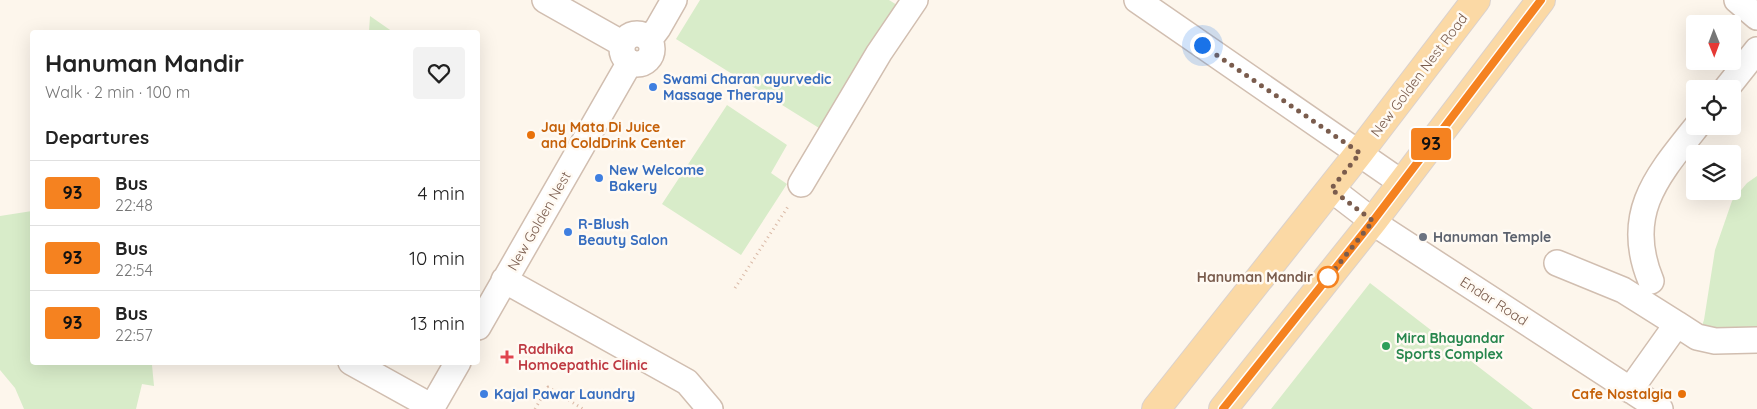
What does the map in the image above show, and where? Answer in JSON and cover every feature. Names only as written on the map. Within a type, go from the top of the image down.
[{"type":"main road","name":"New Golden Nest Road","points":[[1156,409],[1360,153],[1476,0]]},
{"type":"main road","points":[[1223,409],[1373,221],[1541,0]]},
{"type":"street","points":[[627,53],[627,37],[636,34],[649,40],[674,0]]},
{"type":"street","points":[[796,194],[879,53],[915,0]]},
{"type":"street","points":[[1137,0],[1402,183]]},
{"type":"street","points":[[1737,0],[1757,17]]},
{"type":"street","points":[[548,1],[627,53]]},
{"type":"street","points":[[1733,80],[1757,50]]},
{"type":"street","name":"New Golden Nest","points":[[480,324],[627,53]]},
{"type":"street","points":[[1652,280],[1646,267],[1642,238],[1643,213],[1648,194],[1661,171],[1690,135]]},
{"type":"street","name":"Endar Road","points":[[1331,189],[1373,221],[1660,409]]},
{"type":"street","points":[[1557,263],[1623,290],[1697,337],[1715,341],[1757,340]]},
{"type":"street","points":[[504,280],[687,382],[710,409]]},
{"type":"street","points":[[1630,390],[1677,324]]},
{"type":"street","points":[[356,365],[432,408],[456,365]]},
{"type":"path","points":[[735,288],[796,194]]},
{"type":"path","points":[[535,409],[548,387],[583,409]]},
{"type":"green space","points":[[700,0],[889,0],[897,5],[819,128],[676,39]]},
{"type":"green space","points":[[370,16],[390,30],[369,30]]},
{"type":"green space","points":[[727,105],[787,145],[771,173],[787,184],[741,255],[662,204]]},
{"type":"green space","points":[[1757,176],[1757,340],[1700,331],[1704,320],[1715,250],[1732,201],[1741,200],[1741,190]]},
{"type":"green space","points":[[30,211],[30,365],[152,365],[154,386],[142,384],[136,409],[24,409],[15,388],[0,370],[0,216]]},
{"type":"green space","name":"Mira Bhayandar Sports Complex","points":[[1370,283],[1533,409],[1271,409]]},
{"type":"bus line","name":"93","points":[[1223,409],[1373,221],[1541,0]]},
{"type":"place","name":"Swami Charan ayurvedic Massage Therapy","points":[[653,87]]},
{"type":"place","name":"Jay Mata Di Juice and ColdDrink Center","points":[[531,135]]},
{"type":"place","name":"New Welcome Bakery","points":[[599,178]]},
{"type":"place","name":"R-Blush Beauty Salon","points":[[568,232]]},
{"type":"place","name":"Hanuman Temple","points":[[1423,237]]},
{"type":"place","name":"Hanuman Mandir","points":[[1328,277]]},
{"type":"place","name":"Mira Bhayandar Sports Complex","points":[[1386,346]]},
{"type":"place","name":"Radhika Homoepathic Clinic","points":[[507,357]]},
{"type":"place","name":"Kajal Pawar Laundry","points":[[484,394]]},
{"type":"place","name":"Cafe Nostalgia","points":[[1682,394]]},
{"type":"route","points":[[1202,45],[1360,153],[1331,189],[1373,221],[1327,279],[1328,277]]}]
